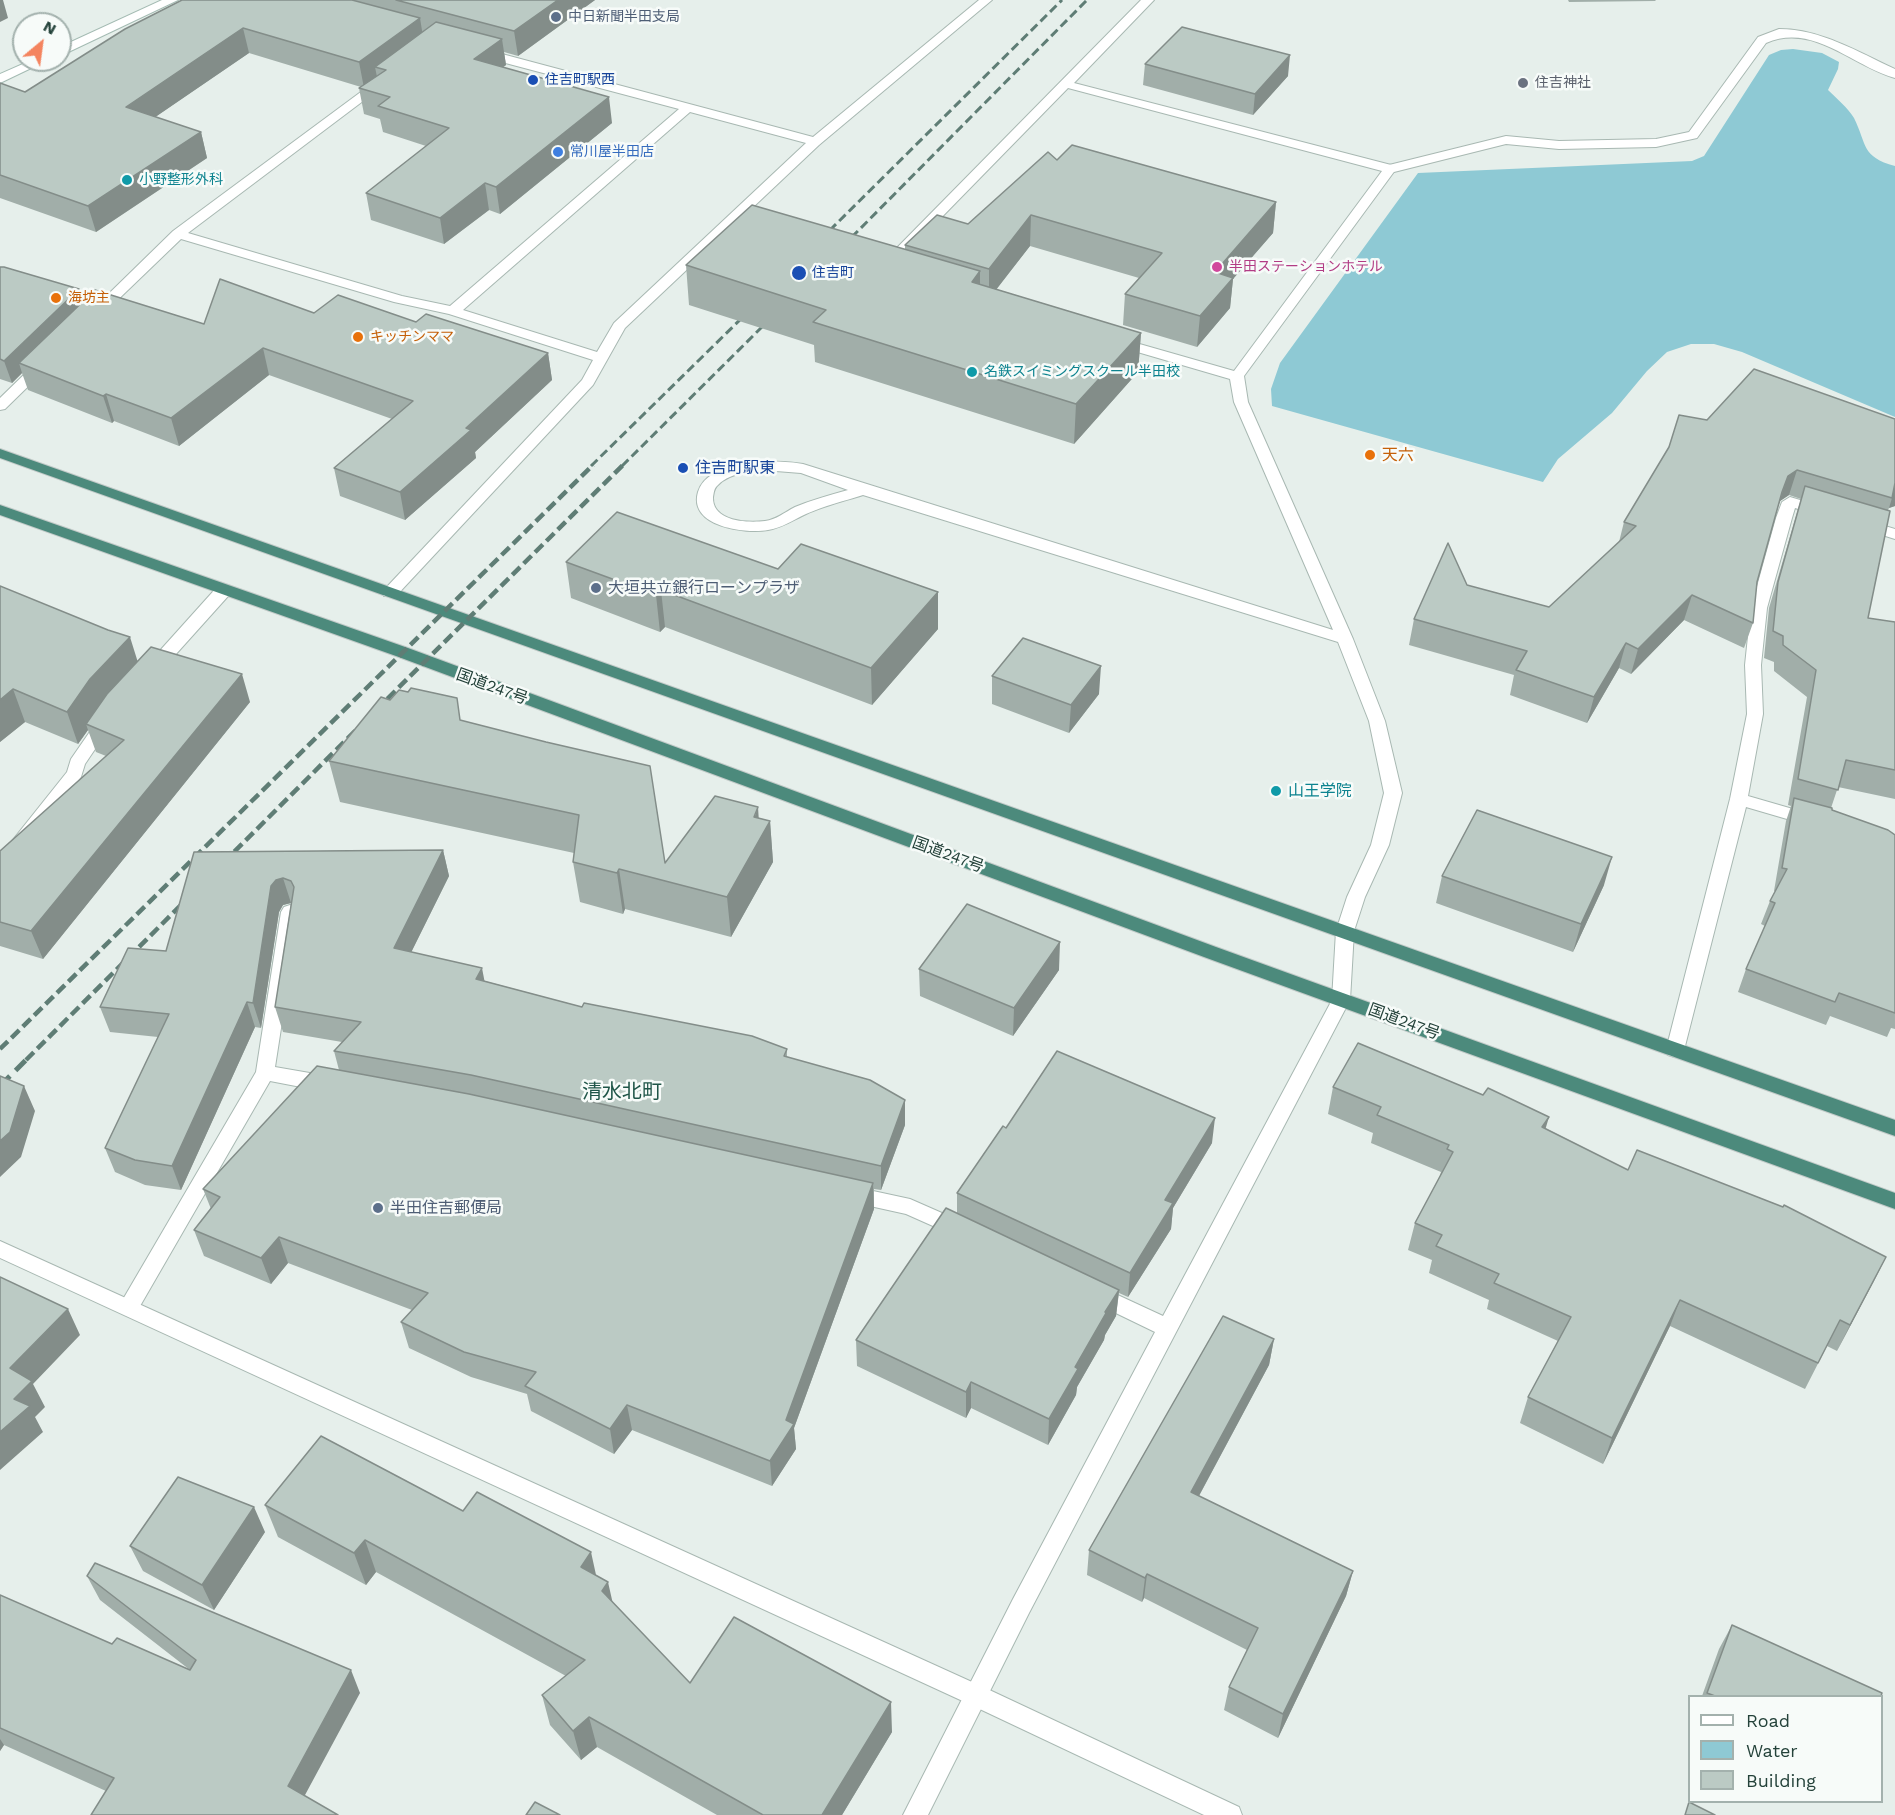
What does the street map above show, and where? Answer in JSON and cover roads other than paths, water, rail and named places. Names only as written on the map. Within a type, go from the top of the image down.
[{"type":"highway","points":[[0,453],[1895,1128]]},
{"type":"highway","name":"国道247号","points":[[0,510],[402,652],[1341,1000],[1895,1201]]},
{"type":"street","points":[[72,46],[172,0]]},
{"type":"street","points":[[390,592],[588,381],[619,326],[814,142],[986,0]]},
{"type":"street","points":[[889,278],[878,275],[1148,0]]},
{"type":"street","points":[[1065,84],[1390,169],[1506,140],[1558,145],[1656,143],[1693,135],[1762,40],[1779,33],[1806,35],[1895,74]]},
{"type":"street","points":[[471,50],[814,142]]},
{"type":"street","points":[[0,79],[15,72]]},
{"type":"street","points":[[85,324],[178,234],[390,77]]},
{"type":"street","points":[[453,311],[688,108]]},
{"type":"street","points":[[915,1815],[975,1695],[1341,1000],[1345,931],[1356,897],[1380,844],[1394,793],[1377,721],[1345,639],[1241,402],[1237,376],[1390,169]]},
{"type":"street","points":[[178,234],[399,299],[453,311],[602,358]]},
{"type":"street","points":[[1106,339],[1237,376]]},
{"type":"street","points":[[0,406],[51,357]]},
{"type":"street","points":[[863,490],[800,511],[768,526],[749,528],[728,525],[712,516],[705,506],[704,495],[711,483],[728,472],[747,468],[801,468],[863,490],[1345,639]]},
{"type":"street","points":[[1675,1050],[1739,799],[1755,714],[1753,665],[1759,608],[1790,502],[1895,534]]},
{"type":"street","points":[[139,684],[224,590]]},
{"type":"street","points":[[0,868],[75,773],[77,763],[90,742],[116,709]]},
{"type":"street","points":[[1739,799],[1827,825]]},
{"type":"street","points":[[129,1307],[265,1073],[290,912]]},
{"type":"street","points":[[265,1073],[347,1087]]},
{"type":"street","points":[[830,1189],[910,1207],[975,1237]]},
{"type":"street","points":[[0,1249],[975,1695],[1230,1815]]},
{"type":"street","points":[[1082,1287],[1168,1328]]},
{"type":"water","points":[[1793,49],[1822,53],[1839,62],[1828,90],[1854,118],[1871,154],[1895,166],[1895,417],[1742,352],[1714,344],[1691,344],[1667,352],[1647,371],[1612,413],[1558,459],[1543,482],[1272,406],[1271,389],[1280,363],[1418,173],[1692,161],[1704,156],[1769,55],[1781,50]]},
{"type":"railway","points":[[820,240],[1062,0]]},
{"type":"railway","points":[[842,247],[1087,0]]},
{"type":"railway","points":[[591,466],[750,310]]},
{"type":"railway","points":[[622,466],[772,317]]},
{"type":"railway","points":[[0,1049],[593,465]]},
{"type":"railway","points":[[376,710],[623,465]]},
{"type":"railway","points":[[223,863],[357,729]]},
{"type":"railway","points":[[0,1086],[189,897]]},
{"type":"place","name":"中日新聞半田支局","points":[[556,17]]},
{"type":"place","name":"住吉町駅西","points":[[533,80]]},
{"type":"place","name":"住吉神社","points":[[1523,83]]},
{"type":"place","name":"常川屋半田店","points":[[558,152]]},
{"type":"place","name":"小野整形外科","points":[[127,180]]},
{"type":"place","name":"半田ステーションホテル","points":[[1217,267]]},
{"type":"place","name":"住吉町","points":[[799,273]]},
{"type":"place","name":"海坊主","points":[[56,298]]},
{"type":"place","name":"キッチンママ","points":[[358,337]]},
{"type":"place","name":"名鉄スイミングスクール半田校","points":[[972,372]]},
{"type":"place","name":"天六","points":[[1370,455]]},
{"type":"place","name":"住吉町駅東","points":[[683,468]]},
{"type":"place","name":"大垣共立銀行ローンプラザ","points":[[596,588]]},
{"type":"place","name":"山王学院","points":[[1276,791]]},
{"type":"place","name":"半田住吉郵便局","points":[[378,1208]]},
{"type":"district","name":"清水北町","points":[[622,1092]]}]
